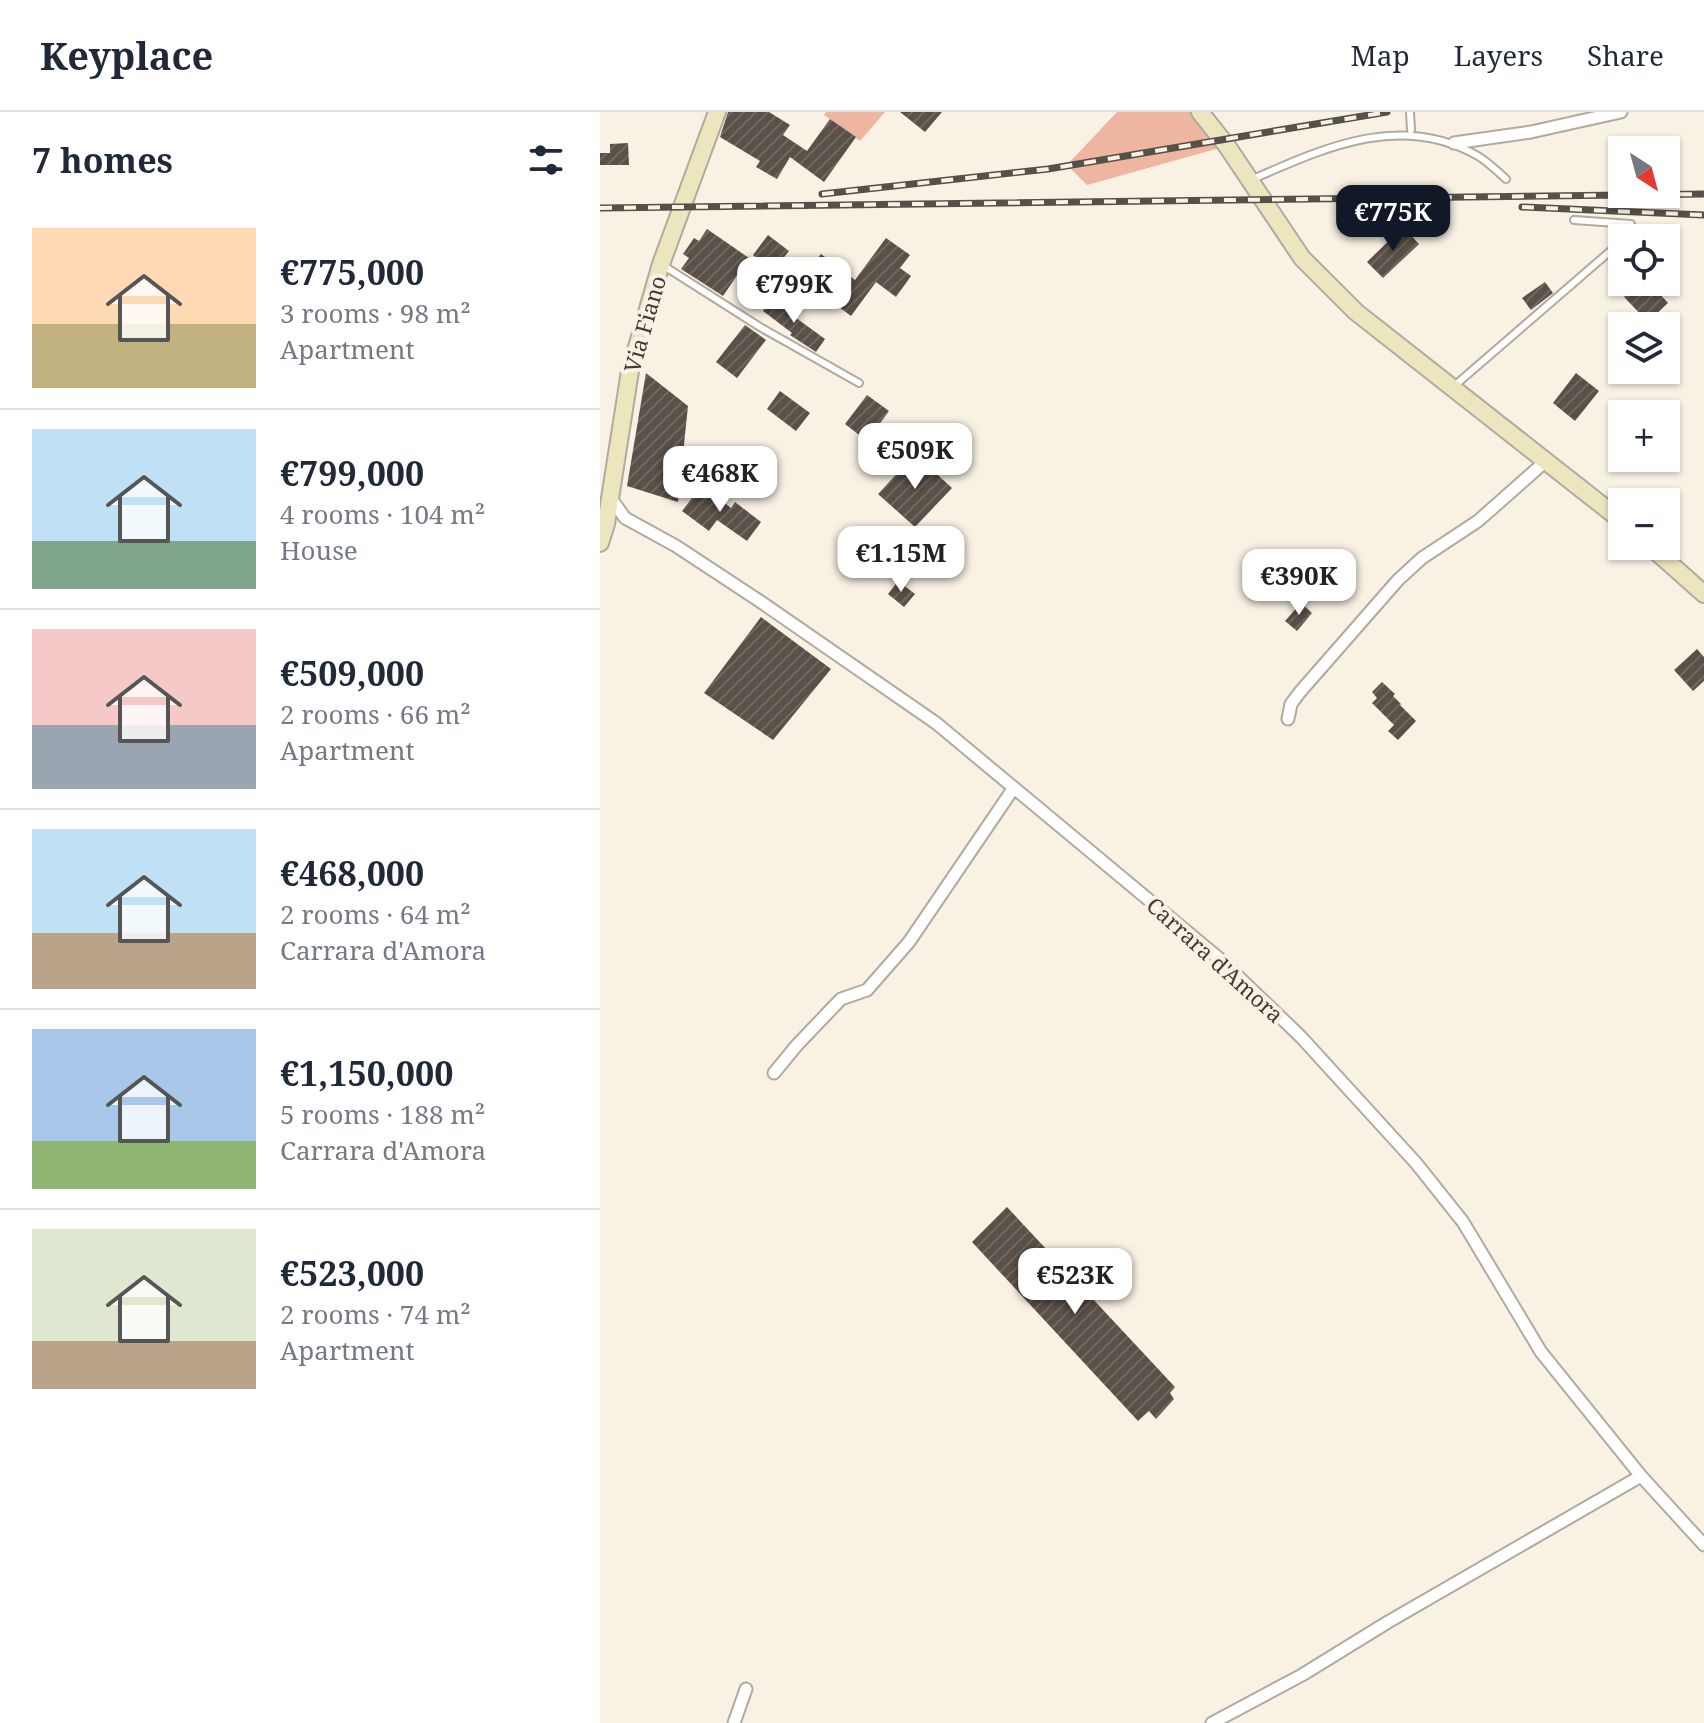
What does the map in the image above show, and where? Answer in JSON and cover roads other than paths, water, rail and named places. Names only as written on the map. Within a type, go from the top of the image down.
[{"type":"main road","name":"Via Fiano","points":[[600,543],[630,371],[661,264],[717,112]]},
{"type":"main road","points":[[1200,112],[1302,258],[1356,312],[1608,510]]},
{"type":"main road","points":[[1666,560],[1704,594]]},
{"type":"street","points":[[1454,143],[1531,132],[1621,112]]},
{"type":"street","points":[[1288,719],[1291,704],[1300,692],[1398,580],[1422,558],[1478,521],[1547,460]]},
{"type":"street","name":"Carrara d'Amora","points":[[610,496],[625,518],[676,546],[761,602],[936,723],[1221,960],[1301,1037],[1392,1135],[1463,1222],[1541,1352],[1641,1476],[1704,1545]]},
{"type":"street","points":[[774,1073],[841,999],[867,990],[909,942],[1013,789]]},
{"type":"street","points":[[1212,1723],[1302,1675],[1641,1476]]},
{"type":"street","points":[[734,1723],[746,1689]]},
{"type":"lane","points":[[1410,112],[1411,130]]},
{"type":"lane","points":[[1249,181],[1329,145],[1373,133],[1411,130],[1454,143],[1478,155],[1506,179]]},
{"type":"lane","points":[[1574,220],[1631,224]]},
{"type":"lane","points":[[1453,387],[1608,253]]},
{"type":"lane","points":[[661,264],[760,327],[859,383]]},
{"type":"railway","points":[[822,194],[1048,169],[1387,112]]},
{"type":"railway","points":[[600,208],[1704,194]]},
{"type":"railway","points":[[1522,207],[1704,215]]}]
